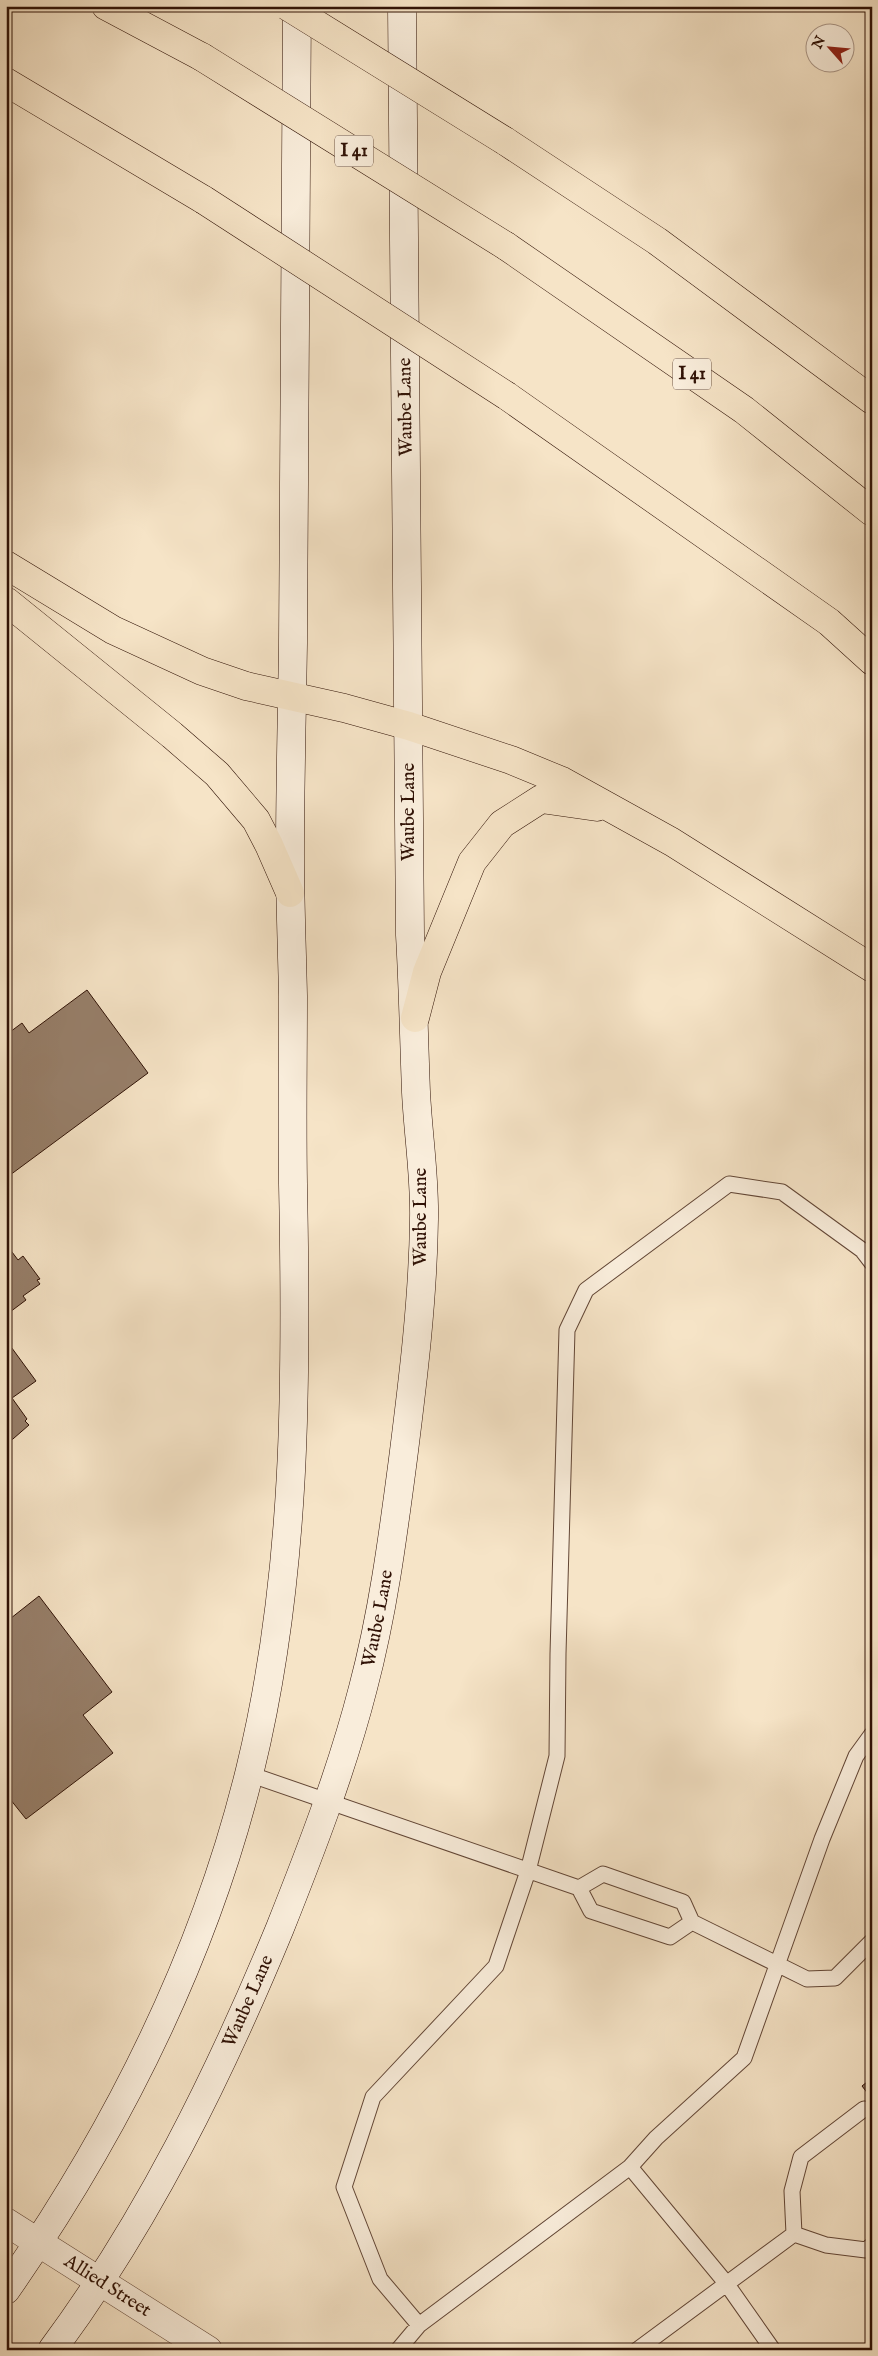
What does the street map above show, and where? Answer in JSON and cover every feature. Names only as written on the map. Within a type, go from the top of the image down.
[{"type":"highway","name":"I 41","points":[[106,6],[202,57],[506,246],[744,410],[872,512]]},
{"type":"highway","points":[[287,6],[506,141],[657,242],[872,400]]},
{"type":"highway","points":[[6,82],[204,200],[507,396],[829,622],[872,661]]},
{"type":"highway","points":[[6,565],[88,617],[144,646],[220,678],[292,698],[344,708],[409,726],[511,760],[562,781],[616,810],[714,868],[872,968]]},
{"type":"highway","points":[[6,601],[178,740],[227,785],[248,809],[263,832],[290,893]]},
{"type":"highway","points":[[415,1018],[426,972],[472,862],[502,824],[541,799],[616,810]]},
{"type":"main road","points":[[6,2290],[39,2243],[92,2156],[145,2059],[170,2003],[215,1885],[249,1774],[274,1646],[291,1495],[295,1314],[290,893],[297,6]]},
{"type":"main road","name":"Waube Lane","points":[[52,2350],[100,2280],[174,2153],[237,2029],[292,1898],[328,1801],[361,1698],[393,1532],[410,1403],[419,1312],[424,1216],[416,1092],[415,1018],[410,935],[402,6]]},
{"type":"main road","name":"Allied Street","points":[[6,2222],[208,2350]]},
{"type":"lane","points":[[419,2325],[380,2279],[344,2187],[373,2097],[496,1966],[528,1871],[557,1756],[567,1330],[586,1290],[729,1184],[782,1192],[862,1250],[872,1263]]},
{"type":"lane","points":[[398,2350],[419,2325],[630,2167],[656,2138],[744,2058],[822,1839],[856,1756],[872,1734]]},
{"type":"lane","points":[[249,1774],[578,1888],[591,1911],[670,1937],[692,1922]]},
{"type":"lane","points":[[578,1888],[603,1874],[684,1902],[692,1922],[779,1963],[807,1979],[835,1978],[872,1941]]},
{"type":"lane","points":[[794,2234],[792,2191],[801,2157],[864,2109]]},
{"type":"lane","points":[[630,2167],[726,2283],[773,2350]]},
{"type":"lane","points":[[794,2234],[826,2245],[866,2250],[872,2245]]},
{"type":"lane","points":[[637,2350],[794,2234]]},
{"type":"building","points":[[87,990],[148,1073],[6,1178],[6,1035],[22,1023],[29,1033]]},
{"type":"building","points":[[6,1244],[18,1260],[23,1256],[40,1279],[37,1280],[40,1284],[23,1296],[26,1300],[6,1315]]},
{"type":"building","points":[[6,1340],[36,1381],[12,1398],[27,1419],[25,1421],[29,1425],[6,1445]]},
{"type":"building","points":[[39,1596],[112,1692],[83,1715],[113,1753],[26,1819],[6,1794],[6,1622]]},
{"type":"building","points":[[872,2078],[872,2099],[862,2086]]}]
